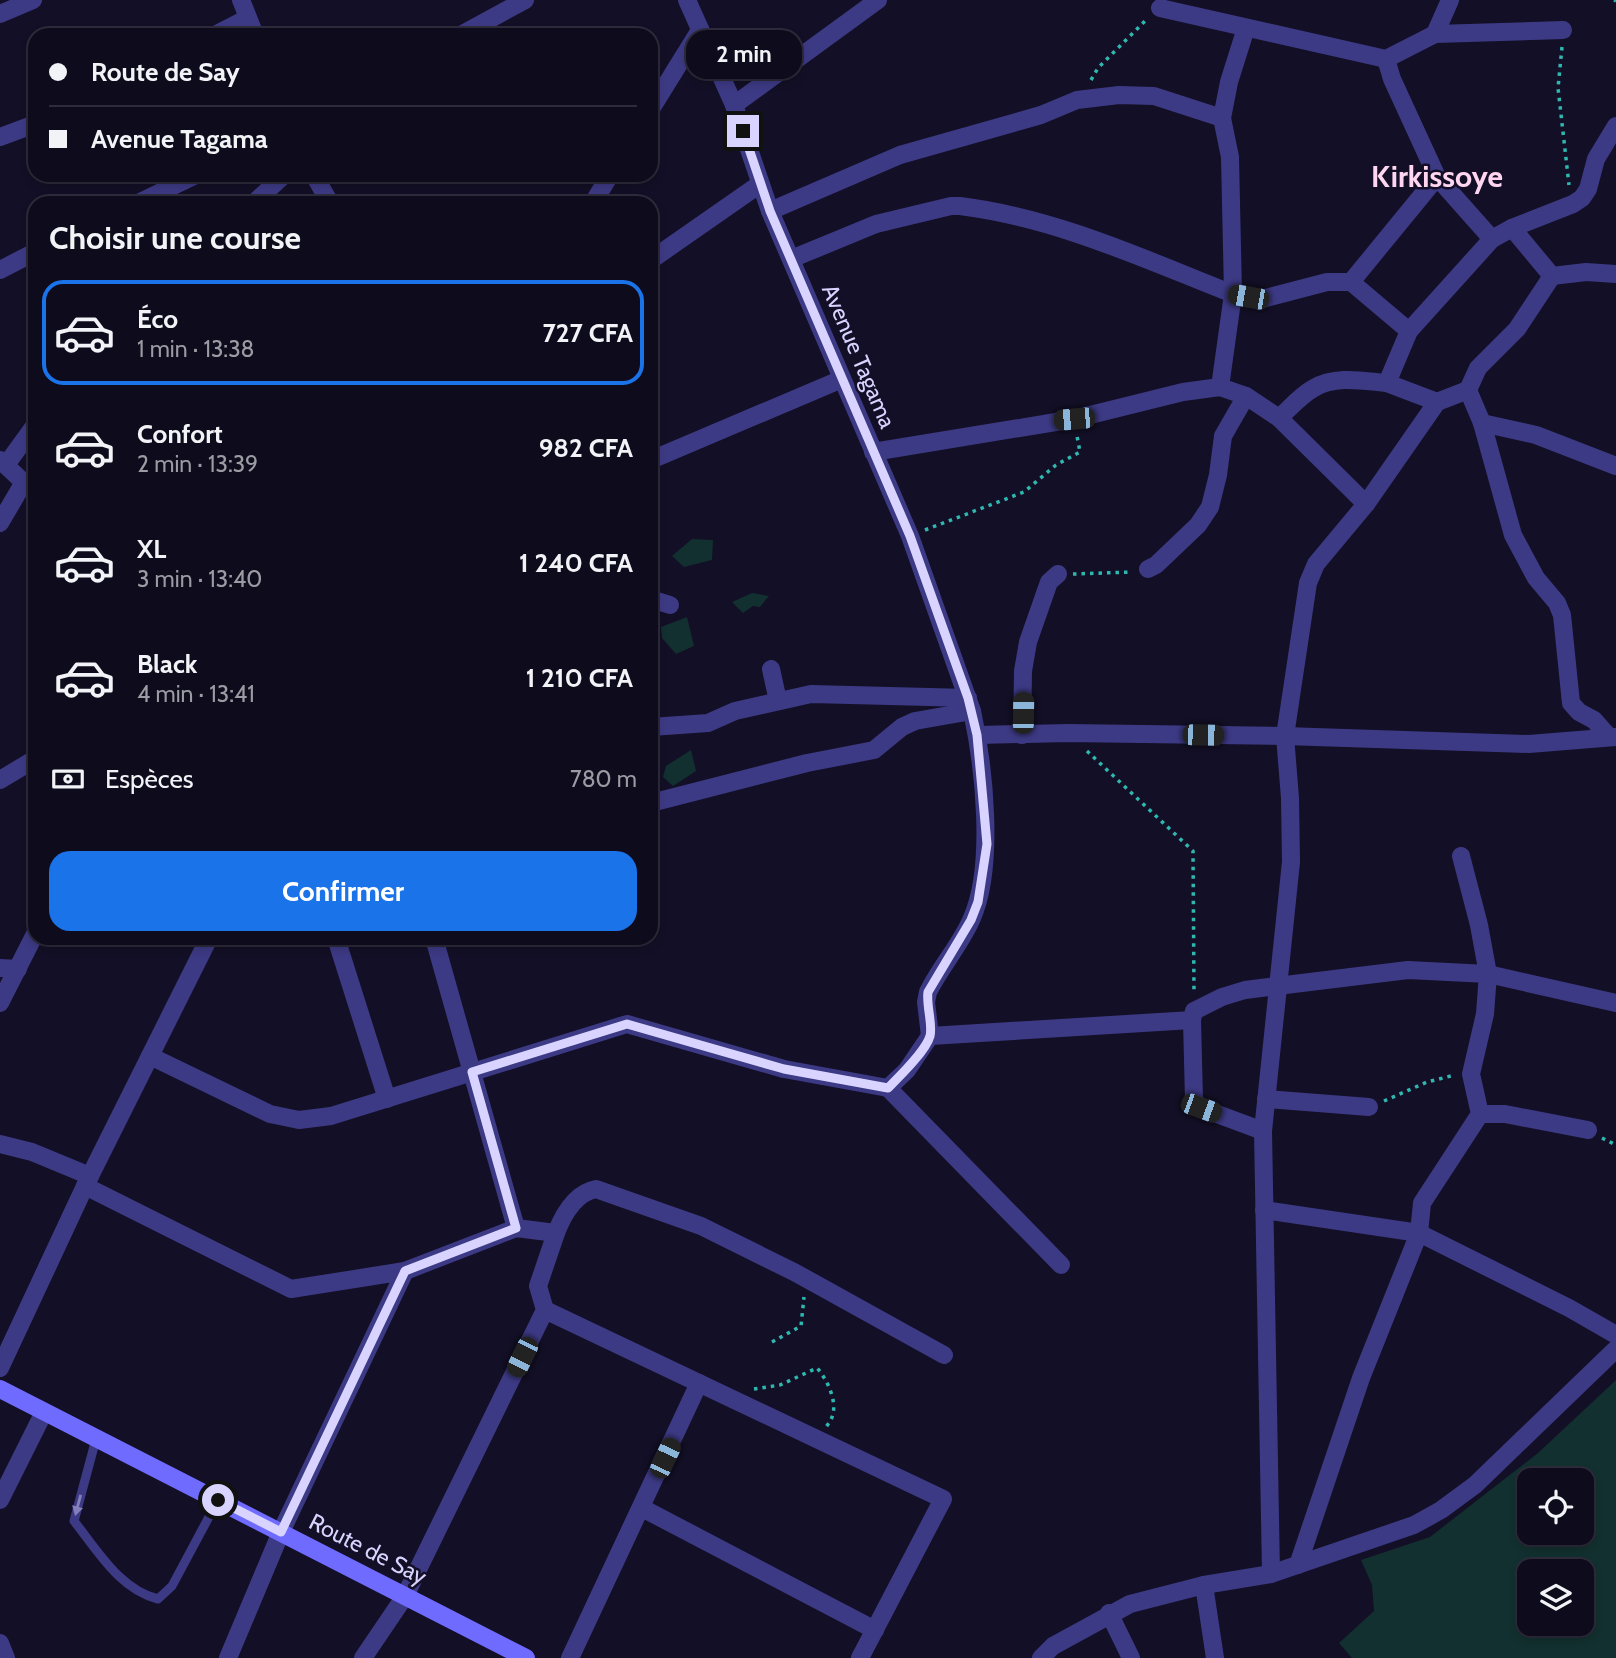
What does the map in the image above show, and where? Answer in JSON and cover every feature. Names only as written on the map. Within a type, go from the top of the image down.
[{"type":"main road","name":"Route de Say","points":[[0,1389],[526,1658]]},
{"type":"street","points":[[0,15],[33,0]]},
{"type":"street","points":[[241,0],[252,27]]},
{"type":"street","points":[[474,28],[525,0]]},
{"type":"street","name":"Avenue Tagama","points":[[687,0],[734,104],[770,211],[910,536],[970,705],[977,735],[987,844],[978,902],[971,920],[928,992],[926,1002],[930,1036]]},
{"type":"street","points":[[734,104],[878,0]]},
{"type":"street","points":[[1435,34],[1450,0]]},
{"type":"street","points":[[1160,5],[1246,28],[1386,59],[1435,34],[1563,30]]},
{"type":"street","points":[[1220,387],[1233,294],[1230,157],[1222,118],[1229,82],[1246,28]]},
{"type":"street","points":[[658,98],[700,30]]},
{"type":"street","points":[[1386,59],[1392,79],[1437,177],[1492,239]]},
{"type":"street","points":[[770,211],[900,155],[1041,115],[1077,100],[1119,95],[1154,96],[1222,118]]},
{"type":"street","points":[[0,137],[28,127]]},
{"type":"street","points":[[1387,383],[1409,331],[1492,239],[1512,228],[1573,204],[1588,189],[1595,159],[1616,127]]},
{"type":"street","points":[[1351,282],[1437,177]]},
{"type":"street","points":[[152,196],[182,182]]},
{"type":"street","points":[[262,196],[276,182]]},
{"type":"street","points":[[658,255],[760,184]]},
{"type":"street","points":[[791,259],[876,224],[960,206],[1020,217],[1069,230],[1233,294],[1262,299],[1327,282],[1351,282],[1409,331]]},
{"type":"street","points":[[1512,228],[1552,276]]},
{"type":"street","points":[[0,271],[28,257]]},
{"type":"street","points":[[1271,1574],[1263,1131],[1291,862],[1285,736],[1311,572],[1366,504],[1437,402],[1468,390],[1478,369],[1517,328],[1552,276],[1586,272],[1616,274]]},
{"type":"street","points":[[658,457],[842,379]]},
{"type":"street","points":[[1279,418],[1313,388],[1322,384],[1352,380],[1387,383],[1437,402]]},
{"type":"street","points":[[873,452],[1074,419],[1183,391],[1220,387],[1246,396],[1279,418],[1366,504]]},
{"type":"street","points":[[1468,390],[1482,423],[1513,535],[1536,578],[1557,603],[1562,615],[1571,703],[1612,737]]},
{"type":"street","points":[[1148,569],[1156,565],[1198,525],[1210,507],[1218,475],[1223,436],[1246,396]]},
{"type":"street","points":[[1482,423],[1536,435],[1616,466]]},
{"type":"street","points":[[28,433],[3,462],[28,485]]},
{"type":"street","points":[[0,523],[28,489]]},
{"type":"street","points":[[1022,734],[1023,671],[1028,642],[1049,582],[1058,575]]},
{"type":"street","points":[[658,601],[670,605]]},
{"type":"street","points":[[771,669],[778,701]]},
{"type":"street","points":[[658,727],[708,723],[735,710],[811,694],[970,705]]},
{"type":"street","points":[[658,801],[807,763],[874,750],[902,727],[970,705]]},
{"type":"street","points":[[977,735],[1068,733],[1285,736],[1529,744],[1612,737]]},
{"type":"street","points":[[0,780],[28,763]]},
{"type":"street","points":[[1298,1565],[1361,1378],[1419,1233],[1422,1203],[1480,1114],[1471,1074],[1485,1014],[1488,974],[1479,925],[1461,856]]},
{"type":"street","points":[[0,1003],[9,968],[28,943]]},
{"type":"street","points":[[0,1368],[87,1181],[206,945]]},
{"type":"street","points":[[338,945],[387,1099]]},
{"type":"street","points":[[436,945],[516,1228]]},
{"type":"street","points":[[888,1088],[906,1070],[930,1036],[1193,1015],[1233,993],[1278,985],[1408,970],[1488,974],[1616,1003]]},
{"type":"street","points":[[1193,1015],[1194,1100],[1197,1105],[1263,1131]]},
{"type":"street","points":[[150,1056],[270,1114],[299,1120],[331,1116],[627,1024],[784,1069],[888,1088],[1061,1265]]},
{"type":"street","points":[[1266,1099],[1369,1107]]},
{"type":"street","points":[[1480,1114],[1505,1114],[1588,1130]]},
{"type":"street","points":[[0,1144],[32,1152],[291,1289],[405,1271],[516,1228],[556,1233]]},
{"type":"street","points":[[363,1658],[405,1596],[545,1310],[538,1286],[564,1214],[584,1194],[596,1189],[701,1226],[794,1272],[944,1355]]},
{"type":"street","points":[[1264,1210],[1419,1233],[1569,1308],[1616,1335]]},
{"type":"street","points":[[228,1658],[281,1532],[405,1271]]},
{"type":"street","points":[[545,1310],[943,1499],[860,1658]]},
{"type":"street","points":[[1041,1658],[1053,1646],[1109,1614],[1147,1598],[1271,1574],[1414,1525],[1475,1485],[1616,1349]]},
{"type":"street","points":[[570,1658],[699,1383]]},
{"type":"street","points":[[0,1500],[44,1412]]},
{"type":"street","points":[[642,1508],[874,1630]]},
{"type":"street","points":[[1204,1585],[1215,1658]]},
{"type":"street","points":[[1109,1614],[1131,1658]]},
{"type":"street","points":[[0,1643],[5,1658]]},
{"type":"lane","points":[[96,1439],[74,1521],[121,1580],[149,1597],[158,1599],[172,1586],[218,1500]]},
{"type":"path","points":[[1077,100],[1085,92],[1098,68],[1160,5]]},
{"type":"path","points":[[1563,30],[1558,88],[1573,204]]},
{"type":"path","points":[[910,536],[1024,492],[1056,465],[1080,452],[1074,419]]},
{"type":"path","points":[[1058,575],[1117,574],[1148,569]]},
{"type":"path","points":[[1068,733],[1193,851],[1193,1015]]},
{"type":"path","points":[[1369,1107],[1427,1082],[1456,1074],[1471,1074]]},
{"type":"path","points":[[772,1342],[801,1326],[805,1300],[794,1272]]},
{"type":"path","points":[[753,1389],[780,1385],[817,1368],[830,1390],[833,1416],[817,1439]]},
{"type":"green space","points":[[692,539],[713,540],[712,560],[684,567],[672,556]]},
{"type":"green space","points":[[752,593],[769,596],[760,607],[753,606],[743,613],[732,602]]},
{"type":"green space","points":[[687,617],[694,646],[676,654],[662,638],[661,627]]},
{"type":"green space","points":[[691,750],[696,771],[673,786],[663,777],[666,766]]},
{"type":"green space","points":[[1616,1380],[1616,1658],[1352,1658],[1339,1643],[1374,1611],[1372,1585],[1361,1560],[1430,1537],[1517,1469],[1517,1545],[1594,1545],[1594,1468],[1519,1468]]},
{"type":"district","name":"Kirkissoye","points":[[1437,177]]},
{"type":"route","points":[[218,1500],[281,1532],[405,1271],[516,1228],[472,1072],[627,1024],[784,1069],[888,1088],[906,1070],[930,1036],[926,1002],[928,992],[971,920],[978,902],[987,844],[977,735],[968,698],[910,536],[770,211],[743,131]]}]
